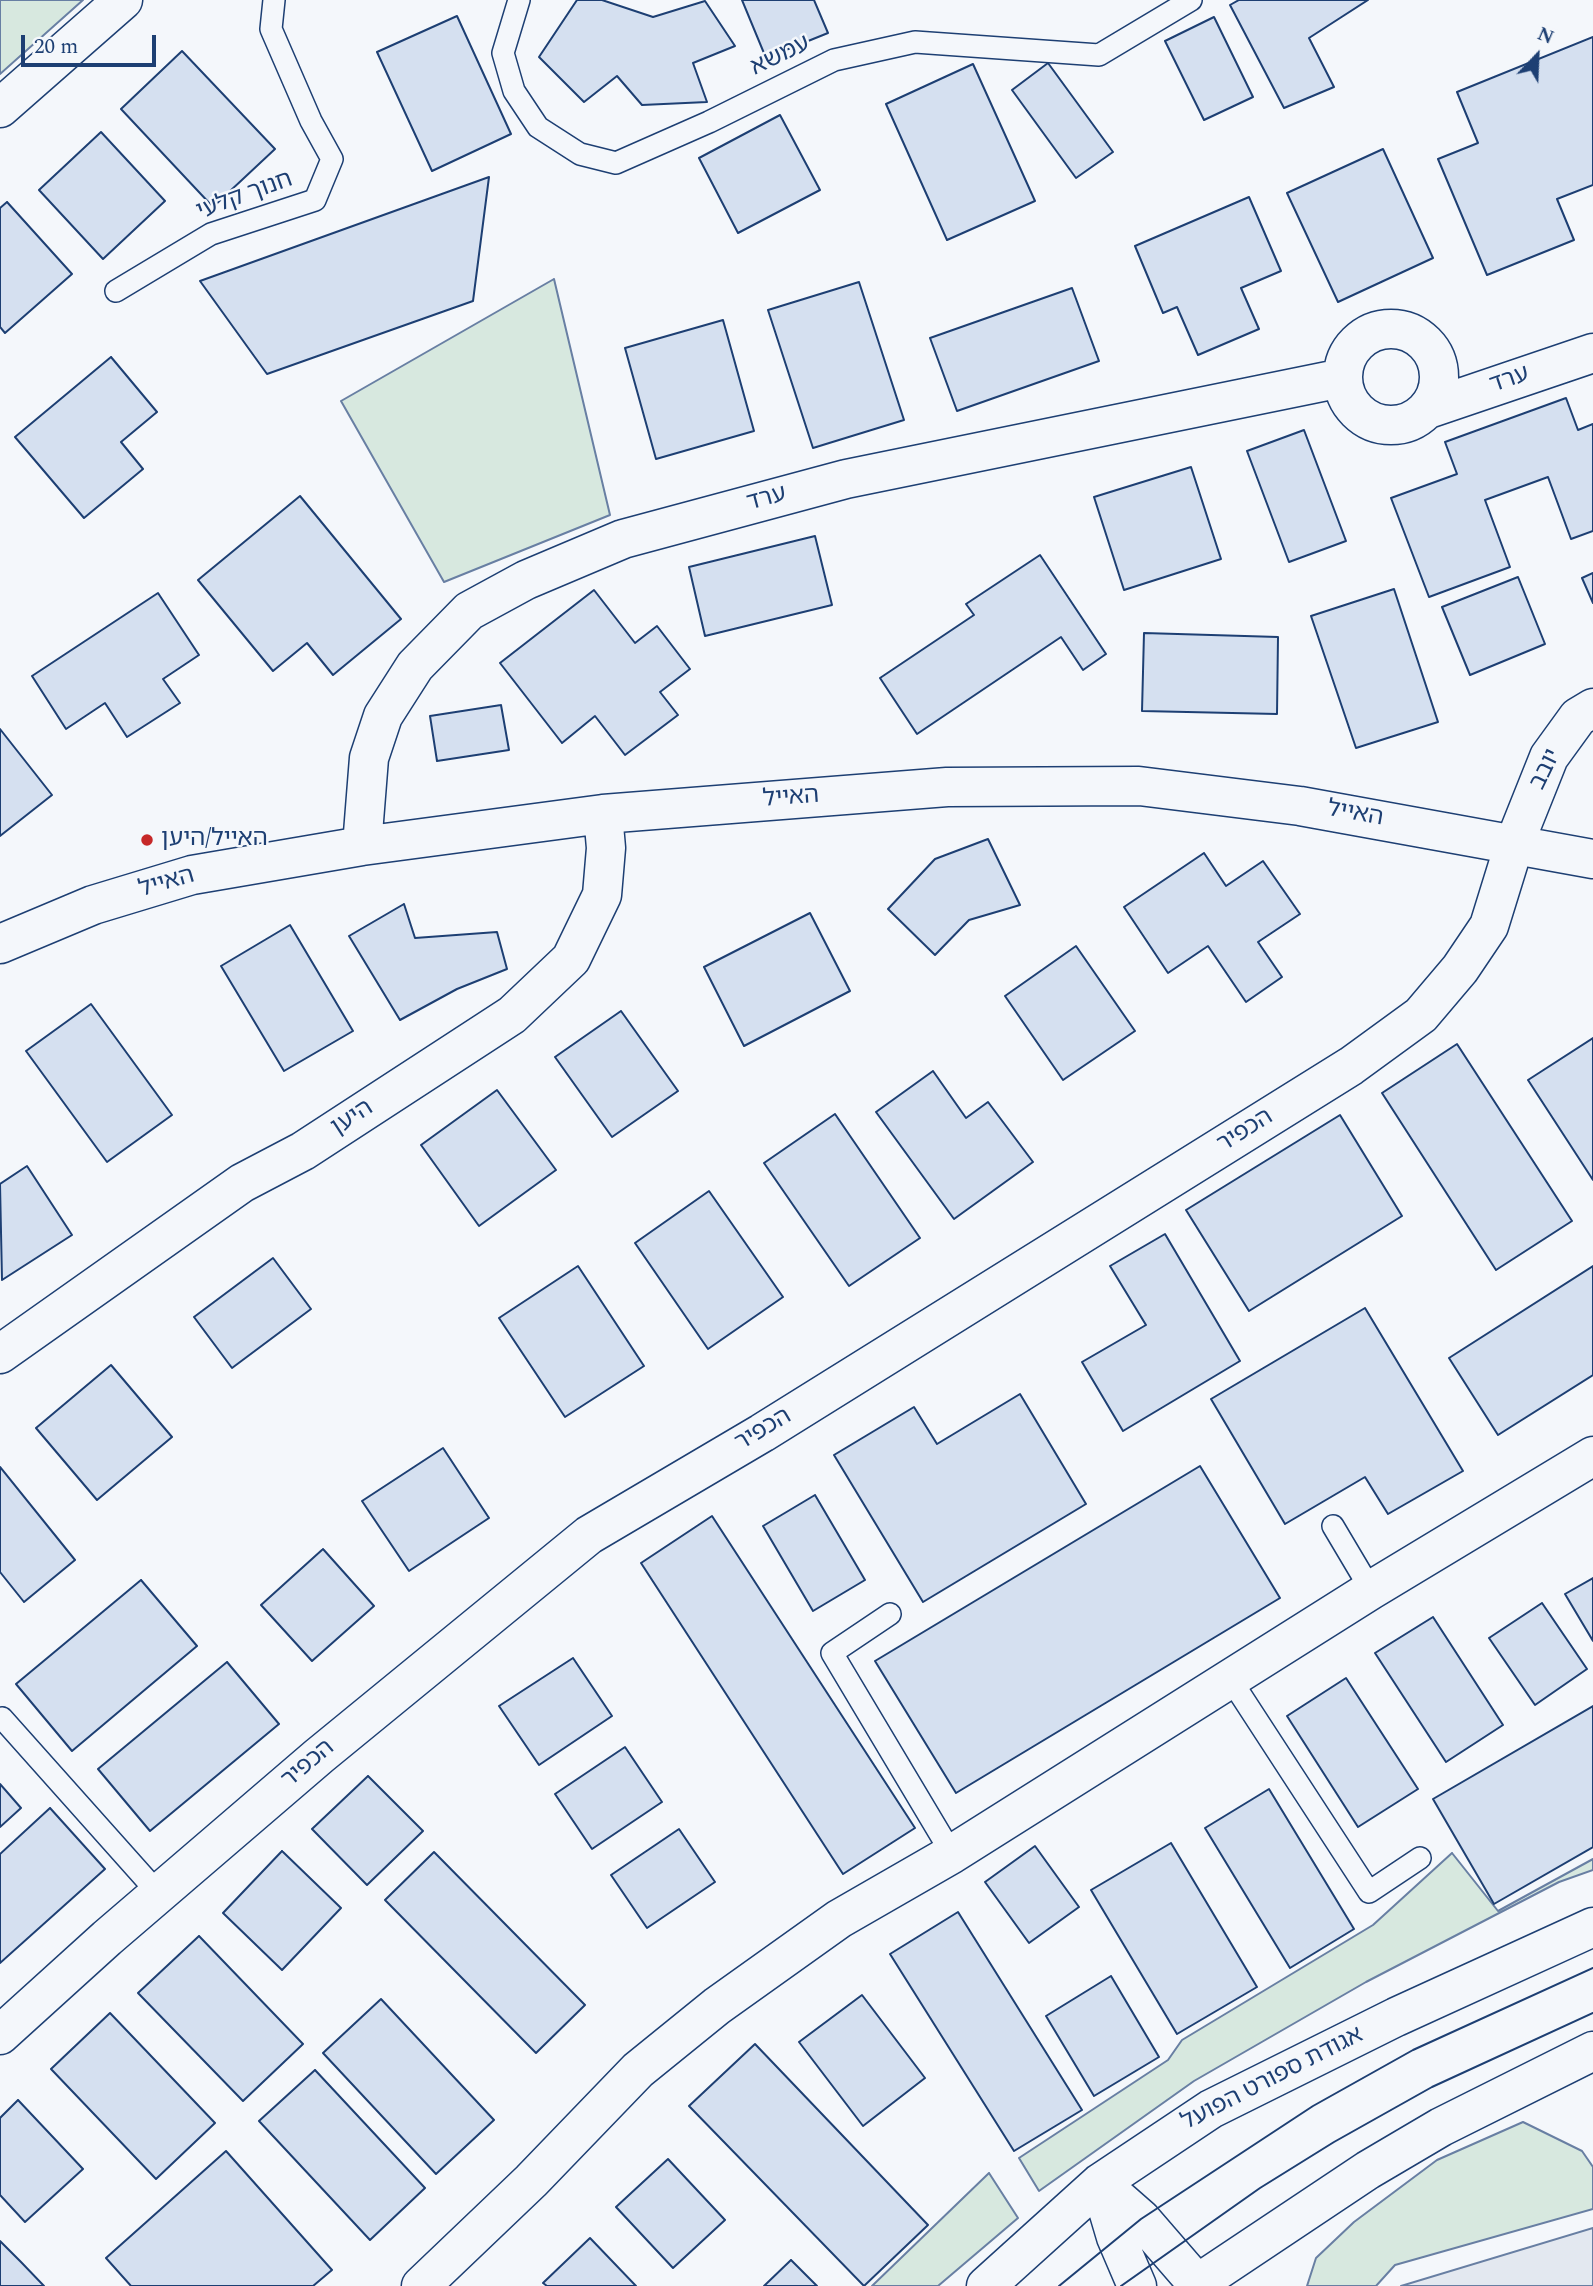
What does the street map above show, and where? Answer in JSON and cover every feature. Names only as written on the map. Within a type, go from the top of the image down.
[{"type":"street","points":[[0,108],[123,0]]},
{"type":"street","points":[[1397,329],[1412,334],[1425,343],[1434,356],[1439,371],[1438,387],[1428,409],[1416,419],[1398,426],[1370,421],[1356,411],[1346,396],[1342,378],[1349,353],[1366,335],[1381,330],[1397,329]]},
{"type":"street","name":"ערד","points":[[1428,409],[1593,353]]},
{"type":"street","name":"ערד","points":[[362,846],[369,758],[383,716],[415,666],[469,611],[526,580],[623,540],[846,479],[1342,378]]},
{"type":"street","name":"יובב","points":[[1515,842],[1549,757],[1577,717],[1593,708]]},
{"type":"street","name":"האייל","points":[[0,944],[93,905],[192,875],[362,846],[603,814],[947,787],[1139,786],[1300,806],[1515,842],[1593,859]]},
{"type":"street","name":"היען","points":[[0,1354],[242,1183],[303,1151],[512,1015],[571,959],[602,895],[606,848],[603,814]]},
{"type":"street","name":"הכפיר","points":[[0,2035],[319,1756],[589,1535],[762,1433],[1340,1074],[1421,1014],[1460,969],[1489,926],[1515,842]]},
{"type":"street","points":[[421,2286],[531,2181],[638,2070],[717,2006],[839,1919],[952,1854],[1231,1681],[1371,1590],[1593,1456]]},
{"type":"street","name":"אגודת ספורט הפועל","points":[[986,2286],[1100,2183],[1155,2144],[1236,2095],[1593,1927]]},
{"type":"street","points":[[1100,2183],[1141,2219],[1197,2285],[1368,2170],[1505,2092],[1593,2051]]},
{"type":"street","points":[[1100,2183],[1116,2237],[1137,2286]]},
{"type":"lane","name":"חנוך קלעי","points":[[116,291],[211,234],[315,200],[332,159],[311,121],[271,29],[274,0]]},
{"type":"lane","name":"עמשא","points":[[519,0],[503,53],[514,91],[538,127],[580,155],[616,163],[709,122],[834,60],[915,41],[1099,55],[1192,0]]},
{"type":"lane","points":[[1333,1526],[1371,1590]]},
{"type":"lane","points":[[890,1614],[832,1653],[952,1854]]},
{"type":"lane","points":[[1231,1681],[1369,1892],[1420,1858]]},
{"type":"lane","points":[[2,1718],[159,1894]]},
{"type":"shaded area","points":[[0,0],[83,0],[0,74]]},
{"type":"shaded area","points":[[554,279],[610,515],[444,582],[341,401]]},
{"type":"shaded area","points":[[1452,1853],[1498,1911],[1593,1859],[1593,1870],[1559,1882],[1366,1982],[1194,2081],[1039,2191],[1019,2158],[1168,2060],[1182,2040],[1373,1925]]},
{"type":"shaded area","points":[[1523,2122],[1582,2151],[1593,2167],[1593,2209],[1395,2265],[1376,2286],[1307,2286],[1316,2258],[1354,2222],[1437,2160]]},
{"type":"shaded area","points":[[989,2173],[1018,2218],[938,2286],[872,2286]]},
{"type":"shaded area","points":[[1593,2228],[1593,2286],[1401,2286]]},
{"type":"building","points":[[577,0],[602,0],[653,17],[705,1],[735,46],[693,63],[707,102],[642,105],[617,76],[584,102],[539,57]]},
{"type":"building","points":[[742,0],[814,0],[828,33],[766,58]]},
{"type":"building","points":[[1239,0],[1368,0],[1309,38],[1334,87],[1284,108],[1230,5]]},
{"type":"building","points":[[457,16],[511,134],[432,171],[377,52]]},
{"type":"building","points":[[1214,17],[1253,97],[1204,120],[1165,41]]},
{"type":"building","points":[[1593,37],[1593,185],[1557,199],[1574,240],[1487,275],[1438,159],[1478,143],[1457,92]]},
{"type":"building","points":[[182,51],[275,149],[213,207],[121,109]]},
{"type":"building","points":[[1048,63],[1113,152],[1076,178],[1012,90]]},
{"type":"building","points":[[973,64],[1035,201],[947,240],[886,104]]},
{"type":"building","points":[[780,115],[820,190],[738,233],[699,158]]},
{"type":"building","points":[[101,132],[165,201],[103,259],[39,190]]},
{"type":"building","points":[[1383,149],[1433,258],[1338,302],[1287,193]]},
{"type":"building","points":[[489,177],[473,301],[267,374],[200,281]]},
{"type":"building","points":[[1249,197],[1281,271],[1241,288],[1259,329],[1198,355],[1177,307],[1163,313],[1135,246]]},
{"type":"building","points":[[7,202],[72,274],[5,333],[0,327],[0,208]]},
{"type":"building","points":[[859,282],[904,420],[813,448],[768,310]]},
{"type":"building","points":[[1072,288],[1099,361],[957,411],[930,338]]},
{"type":"building","points":[[723,320],[754,431],[656,459],[625,348]]},
{"type":"building","points":[[111,357],[157,412],[121,442],[143,469],[84,518],[15,437]]},
{"type":"building","points":[[1566,398],[1578,430],[1593,424],[1593,531],[1571,539],[1548,477],[1485,500],[1510,567],[1429,597],[1391,498],[1457,474],[1445,442]]},
{"type":"building","points":[[1304,430],[1346,541],[1289,562],[1247,451]]},
{"type":"building","points":[[1191,467],[1221,559],[1124,590],[1094,497]]},
{"type":"building","points":[[300,496],[401,619],[333,675],[307,643],[273,671],[198,580]]},
{"type":"building","points":[[815,536],[832,605],[705,636],[689,567]]},
{"type":"building","points":[[1040,555],[1106,654],[1083,670],[1061,637],[917,734],[880,678],[974,615],[966,604]]},
{"type":"building","points":[[1593,573],[1593,603],[1582,578]]},
{"type":"building","points":[[1518,577],[1545,644],[1470,675],[1442,607]]},
{"type":"building","points":[[1394,589],[1438,722],[1356,748],[1311,616]]},
{"type":"building","points":[[594,590],[635,643],[657,626],[690,669],[660,692],[678,715],[625,755],[595,716],[562,743],[500,663]]},
{"type":"building","points":[[158,593],[199,655],[163,679],[180,703],[127,737],[105,703],[66,729],[32,676]]},
{"type":"building","points":[[1144,633],[1278,637],[1277,714],[1142,711]]},
{"type":"building","points":[[501,705],[509,750],[437,761],[430,716]]},
{"type":"building","points":[[0,729],[52,795],[0,836]]},
{"type":"building","points":[[988,839],[1020,905],[969,920],[935,955],[888,909],[935,859]]},
{"type":"building","points":[[1204,853],[1226,886],[1263,861],[1300,914],[1258,942],[1282,977],[1246,1002],[1208,946],[1168,973],[1124,907]]},
{"type":"building","points":[[404,904],[415,938],[497,932],[507,969],[457,989],[400,1020],[349,936]]},
{"type":"building","points":[[810,913],[850,991],[744,1046],[704,967]]},
{"type":"building","points":[[290,925],[353,1031],[284,1071],[221,966]]},
{"type":"building","points":[[1076,946],[1135,1031],[1063,1080],[1005,996]]},
{"type":"building","points":[[91,1004],[172,1115],[107,1162],[26,1051]]},
{"type":"building","points":[[621,1011],[678,1091],[612,1137],[555,1057]]},
{"type":"building","points":[[1593,1038],[1593,1180],[1528,1080]]},
{"type":"building","points":[[1457,1044],[1572,1221],[1496,1270],[1382,1093]]},
{"type":"building","points":[[933,1071],[966,1118],[988,1102],[1033,1162],[954,1219],[876,1112]]},
{"type":"building","points":[[497,1090],[556,1170],[479,1226],[421,1145]]},
{"type":"building","points":[[835,1114],[920,1238],[849,1286],[764,1163]]},
{"type":"building","points":[[1340,1115],[1402,1216],[1249,1311],[1186,1210]]},
{"type":"building","points":[[27,1166],[72,1235],[2,1280],[0,1184]]},
{"type":"building","points":[[709,1191],[783,1297],[708,1349],[635,1243]]},
{"type":"building","points":[[1165,1234],[1240,1361],[1123,1431],[1082,1362],[1146,1325],[1110,1266]]},
{"type":"building","points":[[273,1258],[311,1309],[232,1368],[194,1317]]},
{"type":"building","points":[[578,1266],[644,1366],[565,1417],[499,1318]]},
{"type":"building","points":[[1593,1266],[1593,1375],[1498,1435],[1449,1358]]},
{"type":"building","points":[[1365,1308],[1463,1471],[1388,1514],[1365,1477],[1285,1524],[1211,1399]]},
{"type":"building","points":[[111,1365],[172,1437],[97,1500],[36,1428]]},
{"type":"building","points":[[1020,1394],[1086,1504],[923,1602],[834,1455],[914,1407],[937,1444]]},
{"type":"building","points":[[443,1448],[489,1518],[409,1571],[362,1501]]},
{"type":"building","points":[[1200,1466],[1280,1598],[956,1793],[875,1661]]},
{"type":"building","points":[[0,1467],[75,1560],[24,1602],[0,1572]]},
{"type":"building","points":[[815,1495],[865,1580],[813,1611],[763,1526]]},
{"type":"building","points":[[712,1516],[915,1828],[843,1874],[641,1563]]},
{"type":"building","points":[[323,1549],[374,1606],[312,1661],[261,1605]]},
{"type":"building","points":[[1593,1578],[1593,1641],[1565,1594]]},
{"type":"building","points":[[141,1580],[197,1646],[72,1751],[16,1684]]},
{"type":"building","points":[[1542,1603],[1587,1669],[1535,1705],[1489,1638]]},
{"type":"building","points":[[1433,1617],[1503,1725],[1446,1762],[1375,1653]]},
{"type":"building","points":[[573,1658],[612,1716],[539,1765],[499,1706]]},
{"type":"building","points":[[227,1662],[279,1724],[150,1831],[98,1769]]},
{"type":"building","points":[[1346,1678],[1418,1789],[1358,1827],[1287,1716]]},
{"type":"building","points":[[1593,1706],[1593,1847],[1494,1904],[1433,1799]]},
{"type":"building","points":[[625,1747],[662,1802],[592,1849],[555,1794]]},
{"type":"building","points":[[368,1776],[423,1831],[367,1885],[312,1829]]},
{"type":"building","points":[[0,1784],[21,1808],[0,1827]]},
{"type":"building","points":[[1269,1789],[1354,1929],[1290,1968],[1205,1828]]},
{"type":"building","points":[[50,1808],[105,1869],[0,1963],[0,1854]]},
{"type":"building","points":[[679,1829],[715,1882],[647,1928],[611,1875]]},
{"type":"building","points":[[1171,1843],[1257,1987],[1177,2034],[1091,1890]]},
{"type":"building","points":[[1035,1846],[1079,1907],[1029,1943],[985,1882]]},
{"type":"building","points":[[282,1851],[341,1908],[282,1970],[223,1913]]},
{"type":"building","points":[[434,1852],[585,2005],[536,2053],[385,1900]]},
{"type":"building","points":[[958,1912],[1082,2110],[1014,2151],[890,1954]]},
{"type":"building","points":[[199,1936],[303,2044],[243,2101],[138,1993]]},
{"type":"building","points":[[1111,1976],[1159,2057],[1094,2096],[1046,2016]]},
{"type":"building","points":[[862,1995],[925,2078],[863,2126],[799,2042]]},
{"type":"building","points":[[381,1999],[494,2120],[436,2174],[323,2053]]},
{"type":"building","points":[[110,2013],[215,2123],[156,2179],[51,2069]]},
{"type":"building","points":[[755,2044],[928,2225],[864,2286],[689,2106]]},
{"type":"building","points":[[315,2070],[425,2188],[370,2240],[259,2121]]},
{"type":"building","points":[[18,2100],[83,2169],[25,2222],[0,2195],[0,2118]]},
{"type":"building","points":[[226,2151],[332,2270],[313,2286],[131,2286],[106,2258]]},
{"type":"building","points":[[668,2159],[725,2220],[673,2268],[616,2207]]},
{"type":"building","points":[[590,2238],[636,2286],[547,2286],[543,2283]]},
{"type":"building","points":[[0,2241],[21,2262],[44,2286],[0,2286]]},
{"type":"building","points":[[791,2260],[817,2286],[764,2286]]},
{"type":"tram line","points":[[1059,2286],[1141,2219],[1313,2106],[1413,2050],[1593,1968]]},
{"type":"tram line","points":[[1121,2286],[1260,2188],[1334,2142],[1432,2087],[1593,2013]]},
{"type":"place","name":"האייל/היען","points":[[147,840]]}]
